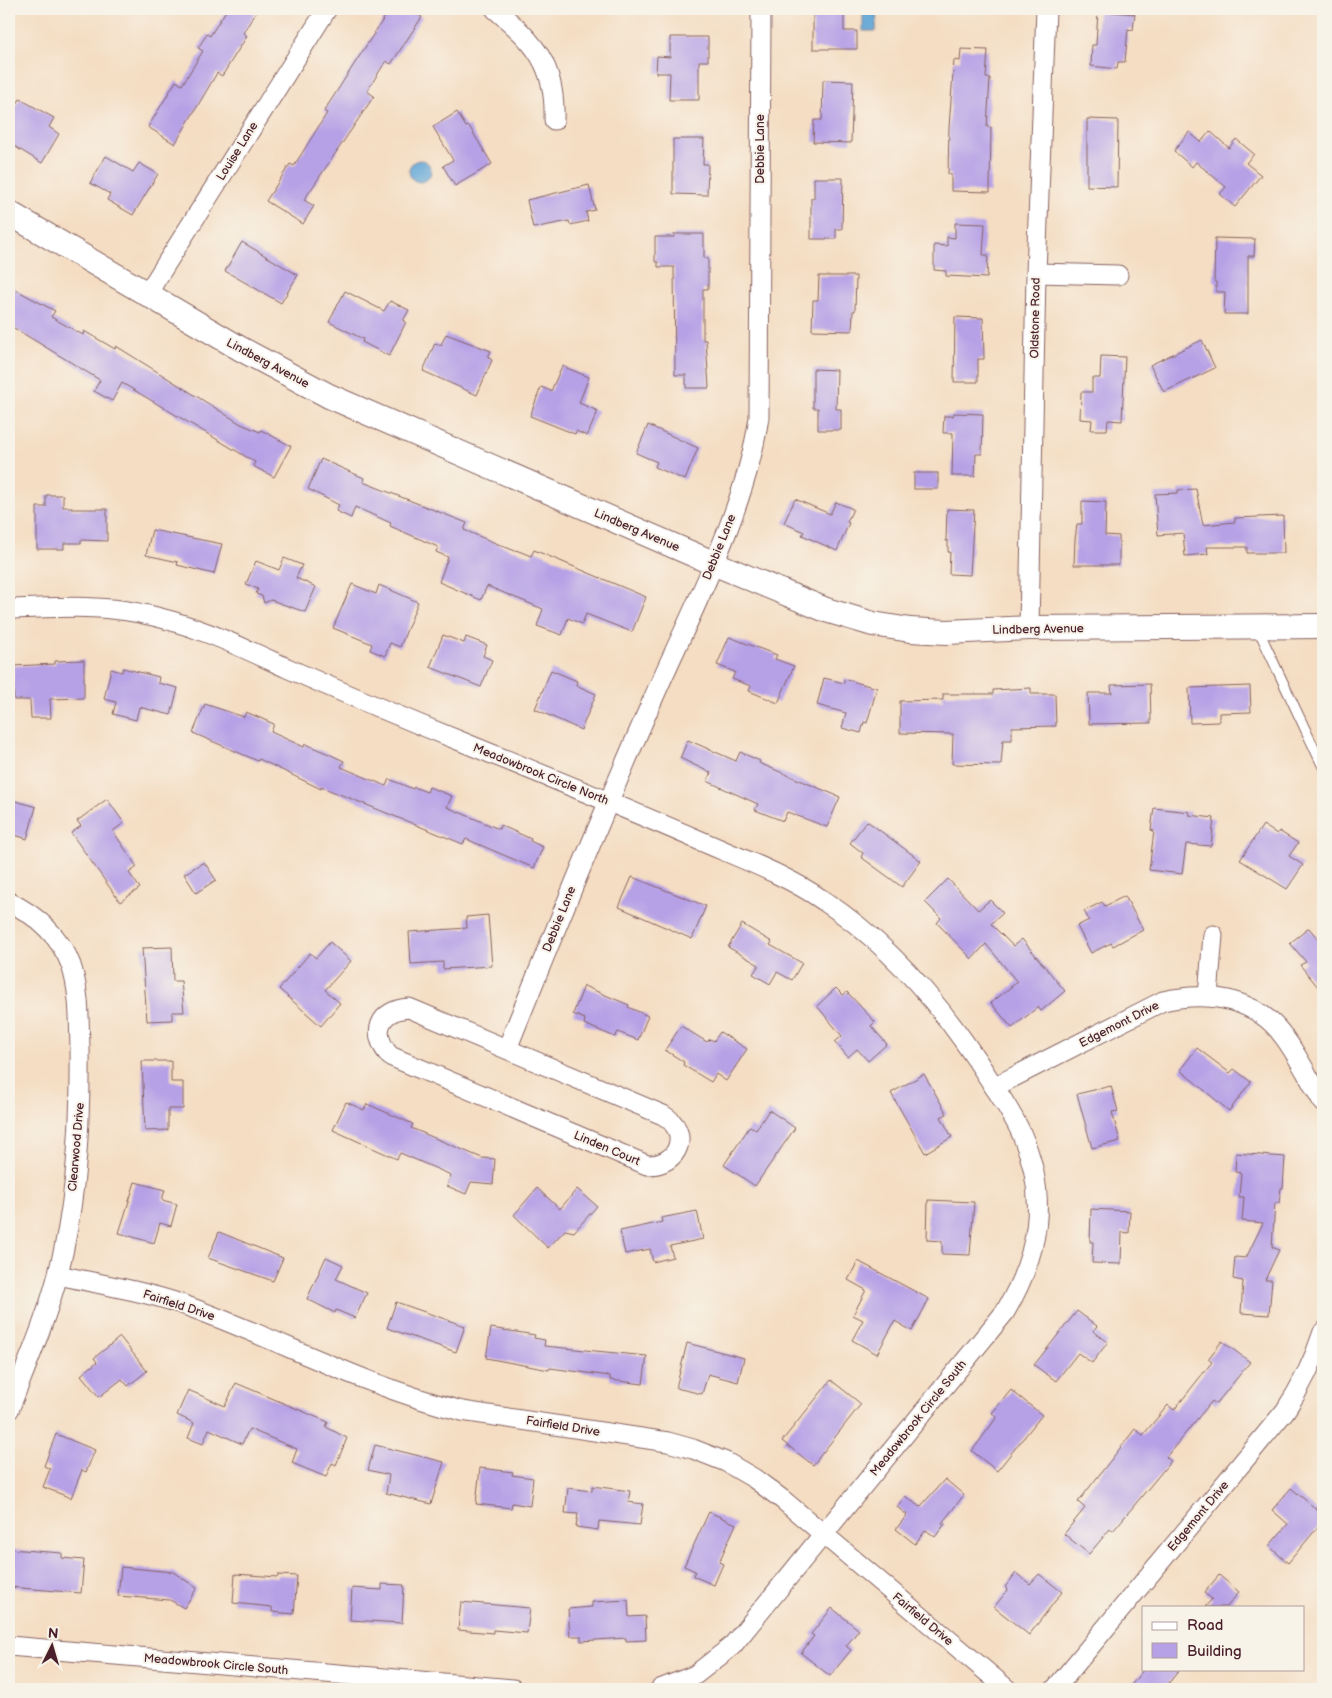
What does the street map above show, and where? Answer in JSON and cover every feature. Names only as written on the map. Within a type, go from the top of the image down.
[{"type":"street","name":"Louise Lane","points":[[147,294],[327,9]]},
{"type":"street","points":[[495,9],[532,42],[542,56],[551,79],[555,100],[554,120]]},
{"type":"street","name":"Debbie Lane","points":[[506,1049],[608,801],[712,563],[746,479],[755,448],[759,417],[761,9]]},
{"type":"street","name":"Oldstone Road","points":[[1029,628],[1036,273],[1046,9]]},
{"type":"street","name":"Lindberg Avenue","points":[[9,213],[241,349],[329,396],[712,563],[826,610],[873,624],[910,630],[947,632],[1029,628],[1323,626]]},
{"type":"street","points":[[1036,273],[1118,275]]},
{"type":"street","name":"Meadowbrook Circle North","points":[[9,609],[90,607],[136,612],[170,619],[203,631],[389,712],[608,801],[752,863],[822,899],[851,920],[893,957],[931,996],[964,1040],[994,1086]]},
{"type":"street","name":"Clearwood Drive","points":[[9,902],[22,908],[41,922],[57,940],[70,964],[77,987],[81,1098],[70,1215],[58,1275],[9,1410]]},
{"type":"street","points":[[1208,996],[1213,935]]},
{"type":"street","name":"Edgemont Drive","points":[[994,1086],[1163,1001],[1185,996],[1208,996],[1230,1000],[1251,1009],[1267,1019],[1283,1035],[1323,1102]]},
{"type":"street","name":"Linden Court","points":[[409,1008],[506,1049],[670,1120],[677,1129],[679,1141],[677,1151],[669,1160],[658,1166],[647,1165],[390,1056],[381,1046],[378,1034],[381,1023],[387,1014],[397,1009],[409,1008]]},
{"type":"street","name":"Meadowbrook Circle South","points":[[660,1689],[695,1675],[732,1646],[1006,1312],[1021,1285],[1032,1256],[1038,1225],[1038,1194],[1032,1163],[1022,1134],[994,1086]]},
{"type":"street","name":"Fairfield Drive","points":[[58,1275],[149,1294],[194,1308],[382,1387],[429,1403],[462,1411],[668,1442],[693,1449],[726,1462],[756,1479],[1007,1689]]},
{"type":"street","name":"Edgemont Drive","points":[[1055,1689],[1285,1411],[1313,1362],[1323,1332]]},
{"type":"street","name":"Meadowbrook Circle South","points":[[9,1646],[513,1689]]},
{"type":"lane","points":[[1256,627],[1323,767]]},
{"type":"water","points":[[863,9],[877,9],[876,31],[863,31]]},
{"type":"water","points":[[416,160],[424,160],[431,167],[431,175],[424,182],[416,182],[409,175],[409,167]]},
{"type":"building","points":[[227,9],[258,9],[243,33],[247,36],[222,76],[217,73],[175,144],[148,127],[176,81],[182,85],[203,51],[198,48],[207,34],[210,36]]},
{"type":"building","points":[[392,9],[409,9],[422,17],[391,64],[386,61],[367,91],[374,96],[304,200],[314,206],[303,224],[266,201],[290,164],[294,166],[327,113],[324,111],[386,15]]},
{"type":"building","points":[[813,9],[844,9],[844,31],[857,31],[857,49],[813,49]]},
{"type":"building","points":[[1098,11],[1135,14],[1133,30],[1128,29],[1125,62],[1118,62],[1117,69],[1091,66],[1092,45],[1096,45]]},
{"type":"building","points":[[670,37],[708,37],[708,61],[699,61],[699,100],[669,100],[670,73],[656,73],[657,56],[670,57]]},
{"type":"building","points":[[961,49],[988,50],[986,78],[990,78],[987,127],[991,127],[990,192],[951,191],[951,174],[948,174],[949,127],[954,60],[960,61]]},
{"type":"building","points":[[823,80],[853,81],[851,143],[813,142],[814,120],[822,120]]},
{"type":"building","points":[[20,99],[54,118],[49,127],[59,134],[42,163],[9,143],[9,104],[15,107]]},
{"type":"building","points":[[457,112],[466,127],[469,126],[492,164],[455,186],[443,166],[453,160],[433,127]]},
{"type":"building","points":[[1087,119],[1118,120],[1117,187],[1087,186]]},
{"type":"building","points":[[1210,131],[1229,148],[1236,139],[1254,154],[1246,163],[1261,175],[1235,207],[1220,194],[1226,187],[1196,162],[1192,167],[1174,151],[1189,132],[1201,142]]},
{"type":"building","points":[[673,139],[704,139],[703,164],[708,164],[707,195],[673,194]]},
{"type":"building","points":[[106,156],[133,172],[139,163],[158,174],[133,215],[107,200],[110,194],[90,183]]},
{"type":"building","points":[[814,178],[843,178],[842,229],[836,229],[836,239],[811,239],[811,198],[814,198]]},
{"type":"building","points":[[589,185],[595,210],[586,212],[588,221],[570,225],[569,221],[533,228],[527,200]]},
{"type":"building","points":[[955,223],[985,224],[983,255],[988,255],[987,278],[946,276],[946,271],[934,270],[934,245],[947,246],[947,237],[955,238]]},
{"type":"building","points":[[674,234],[704,234],[704,258],[708,258],[708,289],[703,289],[703,340],[706,340],[709,388],[686,388],[686,375],[675,375],[674,267],[658,267],[658,262],[655,262],[655,237],[674,237]]},
{"type":"building","points":[[1215,238],[1255,239],[1254,256],[1248,256],[1248,314],[1224,314],[1225,292],[1216,292],[1216,282],[1214,281]]},
{"type":"building","points":[[242,242],[298,275],[281,303],[225,271]]},
{"type":"building","points":[[819,276],[856,276],[855,311],[853,311],[852,331],[812,330],[813,300],[818,300]]},
{"type":"building","points":[[9,286],[55,311],[51,317],[83,335],[84,331],[115,349],[116,346],[241,424],[260,432],[261,430],[291,446],[274,477],[253,466],[255,462],[122,383],[112,401],[94,391],[100,380],[9,325]]},
{"type":"building","points":[[345,291],[384,311],[390,301],[409,310],[403,321],[406,322],[389,356],[362,342],[363,339],[329,322]]},
{"type":"building","points":[[955,317],[983,318],[984,359],[978,359],[978,382],[954,382]]},
{"type":"building","points":[[446,334],[491,351],[488,357],[492,360],[477,395],[423,371],[435,343],[441,345]]},
{"type":"building","points":[[1202,340],[1215,368],[1164,392],[1150,365]]},
{"type":"building","points":[[1101,356],[1125,357],[1122,421],[1108,420],[1107,430],[1091,430],[1092,420],[1080,419],[1081,392],[1092,392],[1092,378],[1100,378]]},
{"type":"building","points":[[562,366],[589,377],[579,403],[598,411],[587,436],[576,431],[575,434],[530,416],[541,387],[551,391]]},
{"type":"building","points":[[813,369],[837,370],[836,409],[841,409],[841,430],[818,430],[818,408],[813,408]]},
{"type":"building","points":[[954,413],[983,414],[982,454],[976,454],[975,476],[952,476],[953,433],[943,433],[944,416],[953,416]]},
{"type":"building","points":[[648,425],[698,448],[685,480],[655,467],[657,462],[636,453]]},
{"type":"building","points":[[321,459],[364,478],[363,482],[467,523],[464,530],[531,556],[534,550],[646,597],[632,632],[586,614],[582,624],[568,618],[562,635],[537,626],[543,609],[487,586],[481,600],[439,582],[448,557],[436,552],[438,547],[390,526],[391,523],[355,507],[351,518],[336,511],[339,505],[308,489]]},
{"type":"building","points":[[914,473],[938,473],[938,489],[914,489]]},
{"type":"building","points":[[1196,489],[1203,525],[1235,522],[1235,518],[1283,516],[1284,553],[1247,553],[1247,547],[1207,547],[1208,554],[1185,556],[1183,533],[1158,535],[1155,494],[1178,493],[1178,490]]},
{"type":"building","points":[[46,495],[63,495],[63,507],[72,507],[71,509],[107,509],[107,541],[81,540],[81,543],[64,543],[64,549],[37,549],[37,507],[46,507]]},
{"type":"building","points":[[795,499],[830,514],[836,502],[853,509],[837,551],[802,535],[804,532],[784,523]]},
{"type":"building","points":[[1082,501],[1106,502],[1105,535],[1119,536],[1119,565],[1074,565],[1077,524],[1082,524]]},
{"type":"building","points":[[947,509],[974,510],[970,575],[949,574],[950,552],[948,552],[948,541],[946,541]]},
{"type":"building","points":[[152,530],[222,544],[214,574],[177,565],[178,562],[146,555]]},
{"type":"building","points":[[284,558],[302,565],[296,578],[316,587],[305,612],[271,600],[264,603],[262,596],[256,594],[258,589],[246,584],[256,561],[279,570]]},
{"type":"building","points":[[352,584],[376,594],[379,585],[418,602],[400,647],[390,643],[385,656],[370,650],[372,644],[333,628]]},
{"type":"building","points":[[443,635],[464,643],[466,637],[487,645],[483,656],[492,660],[481,687],[430,667]]},
{"type":"building","points":[[729,637],[777,655],[775,659],[794,666],[778,703],[749,691],[751,686],[732,679],[735,672],[717,665]]},
{"type":"building","points":[[84,660],[84,698],[50,699],[51,718],[31,718],[30,700],[14,700],[13,666],[55,664],[55,661]]},
{"type":"building","points":[[123,668],[159,677],[158,683],[178,688],[171,715],[139,707],[136,720],[113,714],[116,702],[104,699],[111,669],[122,672]]},
{"type":"building","points":[[551,670],[577,681],[576,685],[596,694],[581,730],[535,709]]},
{"type":"building","points":[[824,678],[844,683],[844,679],[877,688],[867,723],[864,722],[861,733],[842,728],[846,713],[817,705]]},
{"type":"building","points":[[1150,684],[1151,723],[1089,724],[1088,693],[1112,693],[1111,685]]},
{"type":"building","points":[[1250,686],[1251,712],[1219,713],[1219,722],[1190,723],[1189,688]]},
{"type":"building","points":[[1031,688],[1031,694],[1055,694],[1056,726],[1012,727],[1012,740],[1003,740],[1001,765],[952,764],[953,734],[900,733],[900,701],[943,700],[943,694],[993,694],[993,690]]},
{"type":"building","points":[[205,704],[244,717],[246,712],[274,724],[271,732],[304,747],[305,744],[344,761],[341,767],[386,786],[389,779],[413,789],[414,787],[427,792],[429,787],[452,796],[447,807],[499,829],[500,825],[531,839],[530,841],[543,847],[534,868],[466,839],[463,844],[321,787],[321,789],[259,759],[258,761],[193,733]]},
{"type":"building","points":[[688,740],[736,761],[740,752],[760,761],[759,763],[840,797],[827,827],[787,812],[783,821],[755,810],[758,804],[707,781],[711,773],[680,758]]},
{"type":"building","points":[[9,799],[36,807],[27,839],[9,833]]},
{"type":"building","points":[[107,799],[124,823],[113,831],[137,867],[129,873],[140,888],[120,902],[71,833],[81,826],[77,821]]},
{"type":"building","points":[[1154,808],[1190,812],[1189,815],[1214,818],[1211,846],[1186,844],[1182,874],[1149,870],[1154,831],[1151,830]]},
{"type":"building","points":[[867,821],[921,861],[902,887],[861,857],[863,853],[850,843]]},
{"type":"building","points":[[1263,825],[1277,834],[1279,831],[1298,843],[1289,856],[1303,865],[1287,889],[1240,860]]},
{"type":"building","points":[[204,862],[216,880],[196,893],[184,874]]},
{"type":"building","points":[[632,877],[706,906],[692,939],[619,907]]},
{"type":"building","points":[[948,879],[978,910],[990,900],[1003,913],[991,924],[1013,946],[1022,939],[1065,991],[1041,1011],[1038,1007],[1012,1028],[991,1003],[1017,982],[986,944],[972,959],[937,923],[941,918],[925,902]]},
{"type":"building","points":[[1125,896],[1143,930],[1113,946],[1111,943],[1091,953],[1077,926],[1089,920],[1084,911],[1102,902],[1105,906]]},
{"type":"building","points":[[488,915],[492,966],[443,969],[443,962],[411,964],[409,932],[467,928],[466,917]]},
{"type":"building","points":[[742,924],[772,942],[770,945],[802,963],[792,980],[777,972],[770,984],[753,974],[759,965],[728,947]]},
{"type":"building","points":[[1309,928],[1323,945],[1323,993],[1300,965],[1306,962],[1290,943]]},
{"type":"building","points":[[330,942],[351,961],[325,990],[340,1003],[321,1026],[279,989],[310,953],[316,958]]},
{"type":"building","points":[[172,947],[173,981],[181,981],[184,1012],[172,1012],[172,1020],[147,1021],[142,948]]},
{"type":"building","points":[[584,986],[629,1005],[628,1007],[648,1016],[638,1040],[618,1032],[615,1037],[584,1024],[585,1019],[573,1014]]},
{"type":"building","points":[[836,988],[843,995],[847,992],[875,1022],[871,1026],[887,1044],[868,1061],[857,1049],[848,1057],[835,1042],[842,1036],[817,1006]]},
{"type":"building","points":[[681,1026],[707,1042],[710,1039],[714,1041],[720,1032],[747,1049],[726,1081],[716,1074],[711,1082],[683,1065],[684,1062],[665,1050]]},
{"type":"building","points":[[1197,1048],[1230,1073],[1234,1069],[1251,1082],[1229,1111],[1180,1070]]},
{"type":"building","points":[[142,1061],[171,1061],[171,1082],[183,1082],[183,1109],[168,1109],[168,1130],[145,1131]]},
{"type":"building","points":[[924,1074],[947,1114],[941,1117],[952,1137],[925,1153],[891,1093]]},
{"type":"building","points":[[1111,1086],[1118,1111],[1112,1112],[1120,1141],[1092,1148],[1077,1094]]},
{"type":"building","points":[[346,1102],[364,1110],[367,1104],[413,1124],[411,1128],[482,1158],[495,1159],[493,1184],[471,1182],[466,1194],[447,1186],[451,1175],[400,1153],[397,1159],[333,1130]]},
{"type":"building","points":[[769,1110],[795,1128],[755,1186],[724,1165],[750,1126],[756,1130]]},
{"type":"building","points":[[1236,1153],[1285,1157],[1283,1188],[1281,1188],[1279,1203],[1275,1203],[1272,1247],[1279,1250],[1265,1280],[1272,1280],[1269,1315],[1241,1313],[1243,1281],[1233,1279],[1235,1257],[1246,1258],[1263,1223],[1242,1221],[1244,1197],[1239,1197],[1241,1173],[1235,1172]]},
{"type":"building","points":[[135,1182],[165,1190],[162,1200],[177,1204],[171,1226],[160,1223],[154,1243],[119,1233]]},
{"type":"building","points":[[537,1188],[560,1209],[577,1189],[597,1206],[574,1232],[565,1230],[548,1248],[514,1215]]},
{"type":"building","points":[[928,1200],[974,1202],[970,1255],[942,1254],[942,1241],[927,1240]]},
{"type":"building","points":[[1091,1209],[1130,1211],[1129,1233],[1122,1232],[1121,1264],[1092,1263],[1093,1242],[1090,1242]]},
{"type":"building","points":[[697,1211],[703,1239],[670,1246],[673,1257],[653,1262],[650,1249],[625,1254],[620,1231],[662,1222],[661,1218]]},
{"type":"building","points":[[219,1232],[283,1258],[273,1281],[208,1258]]},
{"type":"building","points":[[326,1257],[343,1265],[336,1279],[367,1293],[355,1318],[336,1310],[335,1313],[307,1299]]},
{"type":"building","points":[[858,1261],[929,1299],[912,1331],[895,1321],[877,1354],[852,1340],[863,1320],[853,1315],[866,1290],[848,1280]]},
{"type":"building","points":[[396,1302],[465,1326],[456,1352],[387,1328]]},
{"type":"building","points":[[1077,1311],[1097,1326],[1093,1331],[1108,1342],[1092,1363],[1078,1353],[1056,1381],[1034,1365]]},
{"type":"building","points":[[491,1328],[535,1335],[534,1338],[545,1340],[544,1346],[647,1356],[643,1384],[610,1380],[610,1376],[550,1368],[549,1370],[486,1358]]},
{"type":"building","points":[[120,1337],[147,1371],[128,1386],[122,1379],[99,1397],[81,1375],[97,1362],[94,1358]]},
{"type":"building","points":[[1222,1341],[1250,1362],[1216,1404],[1212,1401],[1166,1457],[1171,1461],[1113,1531],[1110,1529],[1089,1554],[1064,1534],[1085,1508],[1078,1502],[1135,1429],[1143,1435],[1168,1405],[1174,1410],[1212,1362],[1208,1359]]},
{"type":"building","points":[[687,1343],[744,1358],[738,1382],[708,1374],[702,1394],[676,1388]]},
{"type":"building","points":[[831,1380],[861,1404],[813,1465],[782,1441]]},
{"type":"building","points":[[236,1383],[328,1422],[326,1427],[347,1438],[336,1465],[332,1463],[326,1477],[292,1463],[297,1449],[249,1429],[242,1444],[209,1429],[203,1444],[188,1438],[194,1423],[177,1415],[188,1390],[225,1406]]},
{"type":"building","points":[[1011,1390],[1042,1415],[997,1471],[972,1451],[997,1417],[992,1413]]},
{"type":"building","points":[[56,1434],[95,1450],[86,1472],[82,1470],[71,1498],[43,1487],[50,1469],[44,1466]]},
{"type":"building","points":[[375,1445],[444,1462],[431,1504],[386,1493],[389,1475],[368,1470]]},
{"type":"building","points":[[480,1468],[513,1472],[512,1475],[533,1478],[530,1506],[512,1503],[511,1508],[476,1504]]},
{"type":"building","points":[[945,1479],[964,1495],[942,1523],[945,1524],[935,1537],[926,1530],[915,1544],[896,1529],[907,1515],[897,1507],[905,1496],[920,1507]]},
{"type":"building","points":[[592,1486],[630,1491],[628,1502],[643,1504],[640,1525],[599,1521],[598,1530],[576,1527],[578,1514],[565,1513],[568,1488],[592,1491]]},
{"type":"building","points":[[1291,1488],[1323,1516],[1323,1521],[1288,1563],[1269,1546],[1288,1524],[1272,1510]]},
{"type":"building","points":[[709,1512],[736,1524],[719,1562],[723,1564],[714,1585],[693,1576],[695,1571],[684,1566]]},
{"type":"building","points":[[10,1549],[62,1553],[62,1558],[84,1560],[81,1593],[9,1587]]},
{"type":"building","points":[[121,1567],[173,1572],[197,1588],[184,1608],[170,1600],[118,1596]]},
{"type":"building","points":[[1016,1573],[1030,1584],[1039,1574],[1062,1592],[1029,1635],[994,1607],[1008,1590],[1005,1587]]},
{"type":"building","points":[[235,1574],[278,1577],[278,1575],[297,1576],[294,1614],[272,1612],[272,1607],[233,1603]]},
{"type":"building","points":[[1219,1575],[1239,1592],[1228,1606],[1206,1606],[1212,1599],[1204,1593]]},
{"type":"building","points":[[382,1584],[404,1585],[402,1623],[350,1620],[352,1588],[382,1590]]},
{"type":"building","points":[[628,1600],[629,1617],[645,1616],[646,1640],[626,1641],[626,1638],[581,1641],[581,1636],[570,1636],[568,1609],[592,1607],[592,1602]]},
{"type":"building","points":[[461,1602],[530,1608],[527,1633],[493,1630],[493,1633],[458,1630]]},
{"type":"building","points":[[832,1608],[859,1630],[846,1646],[851,1650],[830,1676],[801,1653],[814,1636],[811,1634]]},
{"type":"building","points":[[1143,1670],[1179,1670],[1164,1689],[1128,1689]]}]
